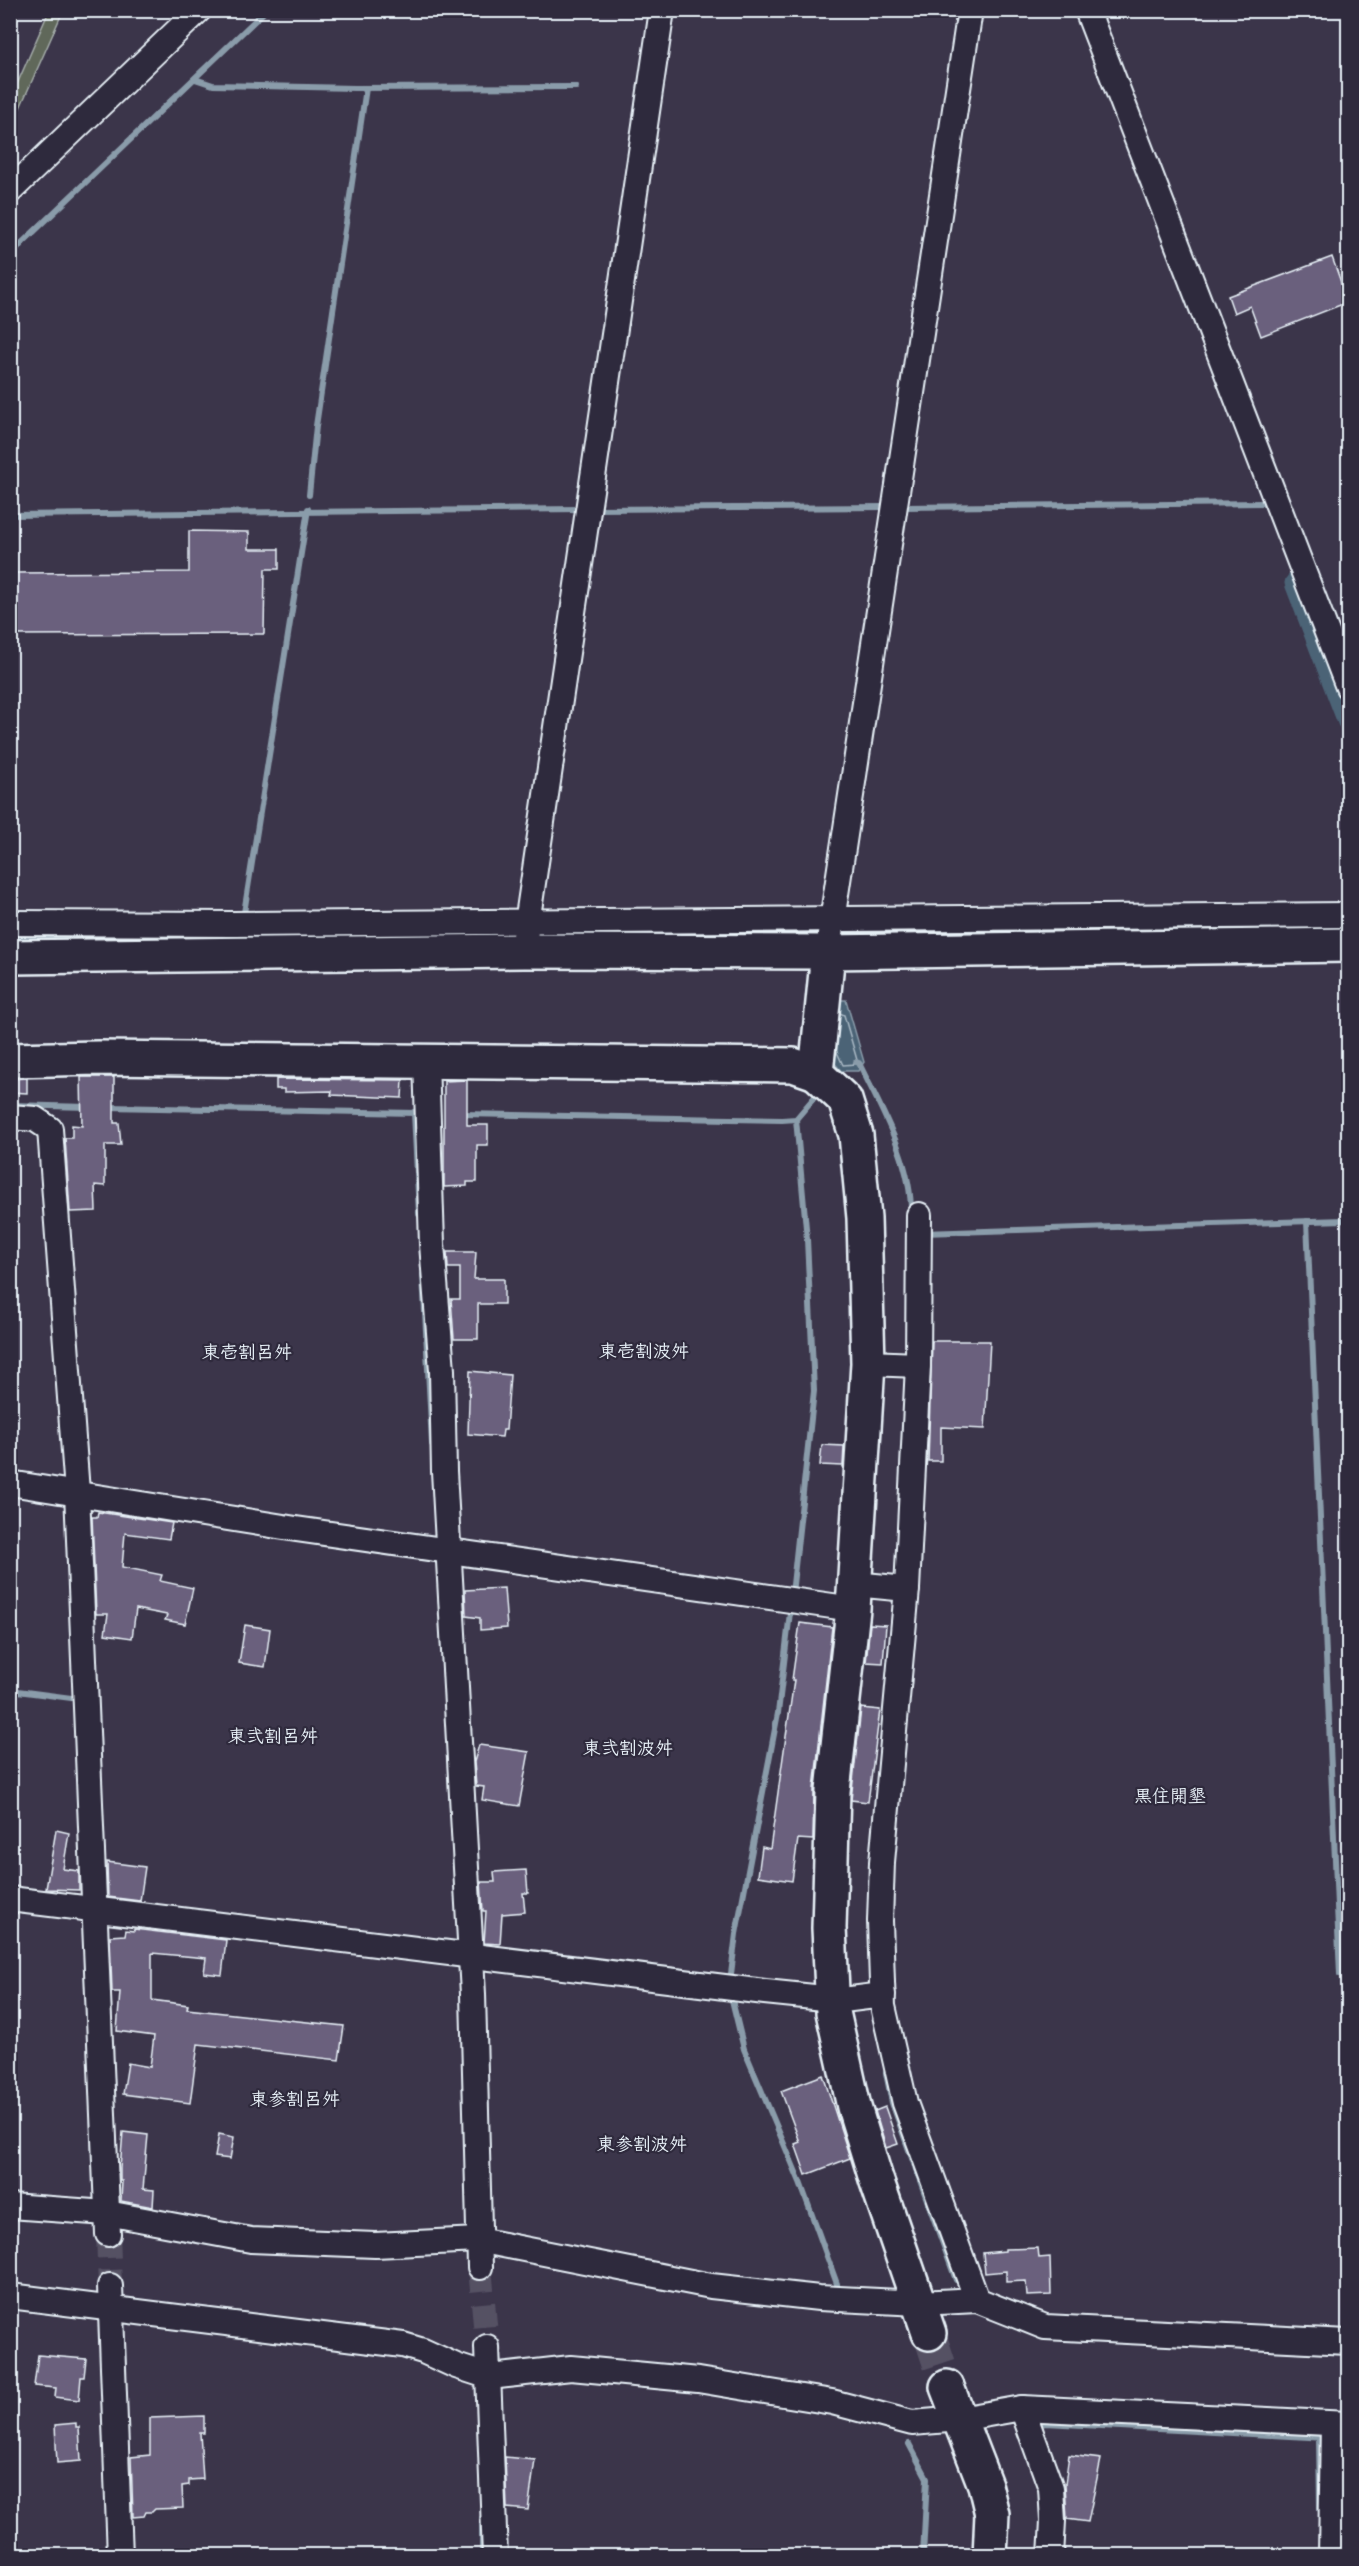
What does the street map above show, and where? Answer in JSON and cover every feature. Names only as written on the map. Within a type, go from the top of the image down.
[{"type":"street","points":[[10,191],[199,10]]},
{"type":"street","points":[[529,930],[588,509],[663,10]]},
{"type":"street","points":[[816,1073],[830,934],[970,10]]},
{"type":"street","points":[[1087,10],[1348,687]]},
{"type":"street","points":[[830,934],[1348,915]]},
{"type":"street","points":[[10,923],[233,924],[1348,945]]},
{"type":"street","points":[[10,957],[230,943],[529,930]]},
{"type":"street","points":[[10,1060],[110,1058],[793,1065],[816,1073],[845,1100],[856,1135],[864,1218],[868,1363],[854,1596],[833,1791],[829,1928],[832,1998],[841,2057],[854,2107],[924,2318]]},
{"type":"street","points":[[426,1061],[429,1113],[428,1162],[442,1370],[440,1549],[465,1953],[473,1994],[480,2267]]},
{"type":"street","points":[[10,1117],[34,1119],[50,1129],[72,1492],[89,1909],[107,2223]]},
{"type":"street","points":[[919,1227],[875,1996],[904,2103],[978,2300]]},
{"type":"street","points":[[868,1363],[911,1364]]},
{"type":"street","points":[[10,1483],[296,1529],[791,1600],[854,1596],[899,1589]]},
{"type":"street","points":[[10,1899],[465,1953],[729,1988],[843,2000],[875,1996]]},
{"type":"street","points":[[10,2206],[107,2223],[251,2240],[375,2245],[478,2240],[711,2286],[819,2298],[924,2318],[978,2300],[1045,2327],[1348,2342]]},
{"type":"street","points":[[10,2296],[110,2297],[403,2345],[423,2351],[456,2367],[490,2377],[571,2368],[698,2380],[832,2402],[912,2423],[960,2419],[1026,2420],[1337,2431],[1331,2556]]},
{"type":"street","points":[[110,2297],[120,2556]]},
{"type":"street","points":[[488,2347],[495,2556]]},
{"type":"street","points":[[947,2387],[987,2494],[992,2514],[990,2556]]},
{"type":"street","points":[[1026,2420],[1051,2488],[1053,2521],[1051,2556]]},
{"type":"green space","points":[[49,11],[63,11],[11,128],[11,98]]},
{"type":"water","points":[[834,1000],[846,1000],[864,1062],[858,1071],[841,1071],[833,1061]]},
{"type":"building","points":[[1332,257],[1348,302],[1261,336],[1250,306],[1234,313],[1228,296]]},
{"type":"building","points":[[189,531],[249,532],[249,549],[279,549],[279,569],[265,569],[264,634],[10,635],[10,573],[189,572]]},
{"type":"building","points":[[81,1077],[114,1077],[114,1123],[119,1123],[121,1145],[105,1145],[105,1186],[95,1185],[96,1211],[70,1212],[65,1138],[72,1138],[72,1125],[82,1126]]},
{"type":"building","points":[[27,1078],[27,1093],[10,1092],[10,1079]]},
{"type":"building","points":[[276,1079],[403,1080],[402,1098],[331,1095],[332,1091],[284,1092],[284,1089],[276,1089]]},
{"type":"building","points":[[467,1080],[467,1125],[488,1125],[488,1145],[477,1145],[477,1182],[467,1182],[467,1186],[444,1187],[444,1081]]},
{"type":"building","points":[[447,1252],[476,1252],[474,1279],[504,1279],[504,1304],[478,1304],[478,1339],[454,1339],[451,1299],[460,1299],[460,1268],[448,1268]]},
{"type":"building","points":[[932,1341],[990,1341],[985,1429],[941,1427],[941,1461],[928,1461]]},
{"type":"building","points":[[470,1371],[510,1375],[506,1430],[503,1430],[502,1437],[468,1434]]},
{"type":"building","points":[[822,1445],[844,1446],[843,1466],[820,1465]]},
{"type":"building","points":[[98,1512],[172,1523],[169,1539],[125,1533],[122,1567],[162,1575],[160,1581],[193,1588],[185,1624],[165,1620],[167,1615],[136,1609],[132,1638],[105,1634],[108,1614],[96,1614],[92,1517],[97,1517]]},
{"type":"building","points":[[504,1588],[507,1628],[480,1630],[480,1618],[466,1616],[465,1590]]},
{"type":"building","points":[[800,1623],[832,1627],[814,1789],[813,1840],[798,1839],[792,1881],[758,1876],[762,1847],[770,1849]]},
{"type":"building","points":[[870,1624],[886,1625],[883,1663],[866,1662]]},
{"type":"building","points":[[245,1625],[270,1629],[265,1667],[239,1663]]},
{"type":"building","points":[[861,1708],[880,1710],[868,1802],[851,1800]]},
{"type":"building","points":[[479,1745],[529,1752],[519,1806],[482,1800],[484,1787],[476,1786],[474,1762]]},
{"type":"building","points":[[56,1830],[69,1833],[63,1869],[79,1871],[79,1890],[46,1889]]},
{"type":"building","points":[[107,1862],[145,1867],[140,1901],[108,1897]]},
{"type":"building","points":[[526,1870],[528,1893],[523,1893],[525,1912],[502,1914],[500,1944],[484,1943],[486,1911],[483,1911],[481,1882],[495,1882],[494,1872]]},
{"type":"building","points":[[134,1929],[226,1940],[222,1975],[204,1973],[206,1958],[152,1953],[152,2000],[188,2005],[187,2009],[344,2026],[339,2060],[198,2044],[190,2103],[123,2094],[128,2063],[150,2067],[154,2036],[117,2031],[120,1992],[112,1992],[110,1936],[125,1935],[126,1930],[134,1931]]},
{"type":"building","points":[[823,2075],[850,2158],[806,2175],[795,2144],[800,2142],[781,2091]]},
{"type":"building","points":[[885,2107],[898,2144],[886,2148],[875,2111]]},
{"type":"building","points":[[123,2132],[148,2135],[143,2189],[154,2190],[153,2207],[121,2201],[120,2168]]},
{"type":"building","points":[[219,2134],[234,2137],[230,2159],[215,2157]]},
{"type":"building","points":[[1038,2248],[1039,2258],[1050,2257],[1051,2295],[1027,2296],[1026,2281],[1006,2282],[1006,2271],[985,2273],[983,2253],[1005,2251],[1005,2249]]},
{"type":"building","points":[[38,2355],[86,2359],[84,2377],[81,2377],[79,2400],[55,2397],[56,2388],[34,2386]]},
{"type":"building","points":[[204,2416],[204,2433],[200,2433],[203,2479],[189,2480],[189,2485],[182,2486],[183,2508],[155,2509],[152,2512],[146,2512],[144,2516],[133,2517],[131,2457],[150,2455],[150,2418]]},
{"type":"building","points":[[76,2423],[76,2427],[79,2427],[81,2461],[57,2463],[55,2425]]},
{"type":"building","points":[[1069,2455],[1101,2459],[1088,2522],[1067,2519],[1065,2484]]},
{"type":"building","points":[[505,2457],[535,2460],[528,2510],[507,2508]]},
{"type":"waterway","points":[[10,258],[22,243],[266,10]]},
{"type":"waterway","points":[[195,79],[213,85],[355,88],[576,87]]},
{"type":"waterway","points":[[309,495],[316,426],[366,88]]},
{"type":"waterway","points":[[904,507],[1264,503]]},
{"type":"waterway","points":[[595,509],[885,507]]},
{"type":"waterway","points":[[244,913],[308,509]]},
{"type":"waterway","points":[[10,515],[582,509]]},
{"type":"waterway","points":[[1295,583],[1348,722]]},
{"type":"waterway","points":[[836,931],[1225,930]]},
{"type":"waterway","points":[[10,938],[193,936]]},
{"type":"waterway","points":[[856,1062],[859,1063],[877,1099],[901,1155],[910,1194],[911,1214]]},
{"type":"waterway","points":[[461,1114],[782,1120],[796,1119],[813,1099]]},
{"type":"waterway","points":[[10,1105],[88,1107]]},
{"type":"waterway","points":[[107,1107],[415,1113]]},
{"type":"waterway","points":[[414,1112],[419,1214]]},
{"type":"waterway","points":[[792,1594],[814,1391],[807,1239],[796,1119]]},
{"type":"waterway","points":[[923,1233],[1345,1220],[1348,1223]]},
{"type":"waterway","points":[[1307,1221],[1340,1974],[1348,1974]]},
{"type":"waterway","points":[[423,1275],[432,1444]]},
{"type":"waterway","points":[[730,1982],[736,1934],[778,1713],[791,1604]]},
{"type":"waterway","points":[[10,1690],[79,1699]]},
{"type":"waterway","points":[[730,1992],[744,2049],[800,2182],[837,2284]]},
{"type":"waterway","points":[[886,2073],[892,2103],[956,2280]]},
{"type":"waterway","points":[[1035,2425],[1046,2423],[1327,2438]]},
{"type":"waterway","points":[[1319,2438],[1320,2509]]},
{"type":"waterway","points":[[909,2444],[927,2478],[923,2556]]},
{"type":"waterway","points":[[482,2518],[482,2556]]},
{"type":"tunnel","points":[[108,2234],[110,2286]]},
{"type":"tunnel","points":[[480,2267],[487,2347]]},
{"type":"tunnel","points":[[929,2333],[947,2387]]},
{"type":"district","name":"東壱割波舛","points":[[644,1351]]},
{"type":"district","name":"東壱割呂舛","points":[[247,1352]]},
{"type":"district","name":"東弐割呂舛","points":[[273,1736]]},
{"type":"district","name":"東弐割波舛","points":[[628,1748]]},
{"type":"district","name":"黒住開墾","points":[[1170,1796]]},
{"type":"district","name":"東参割呂舛","points":[[295,2099]]},
{"type":"district","name":"東参割波舛","points":[[642,2144]]}]
